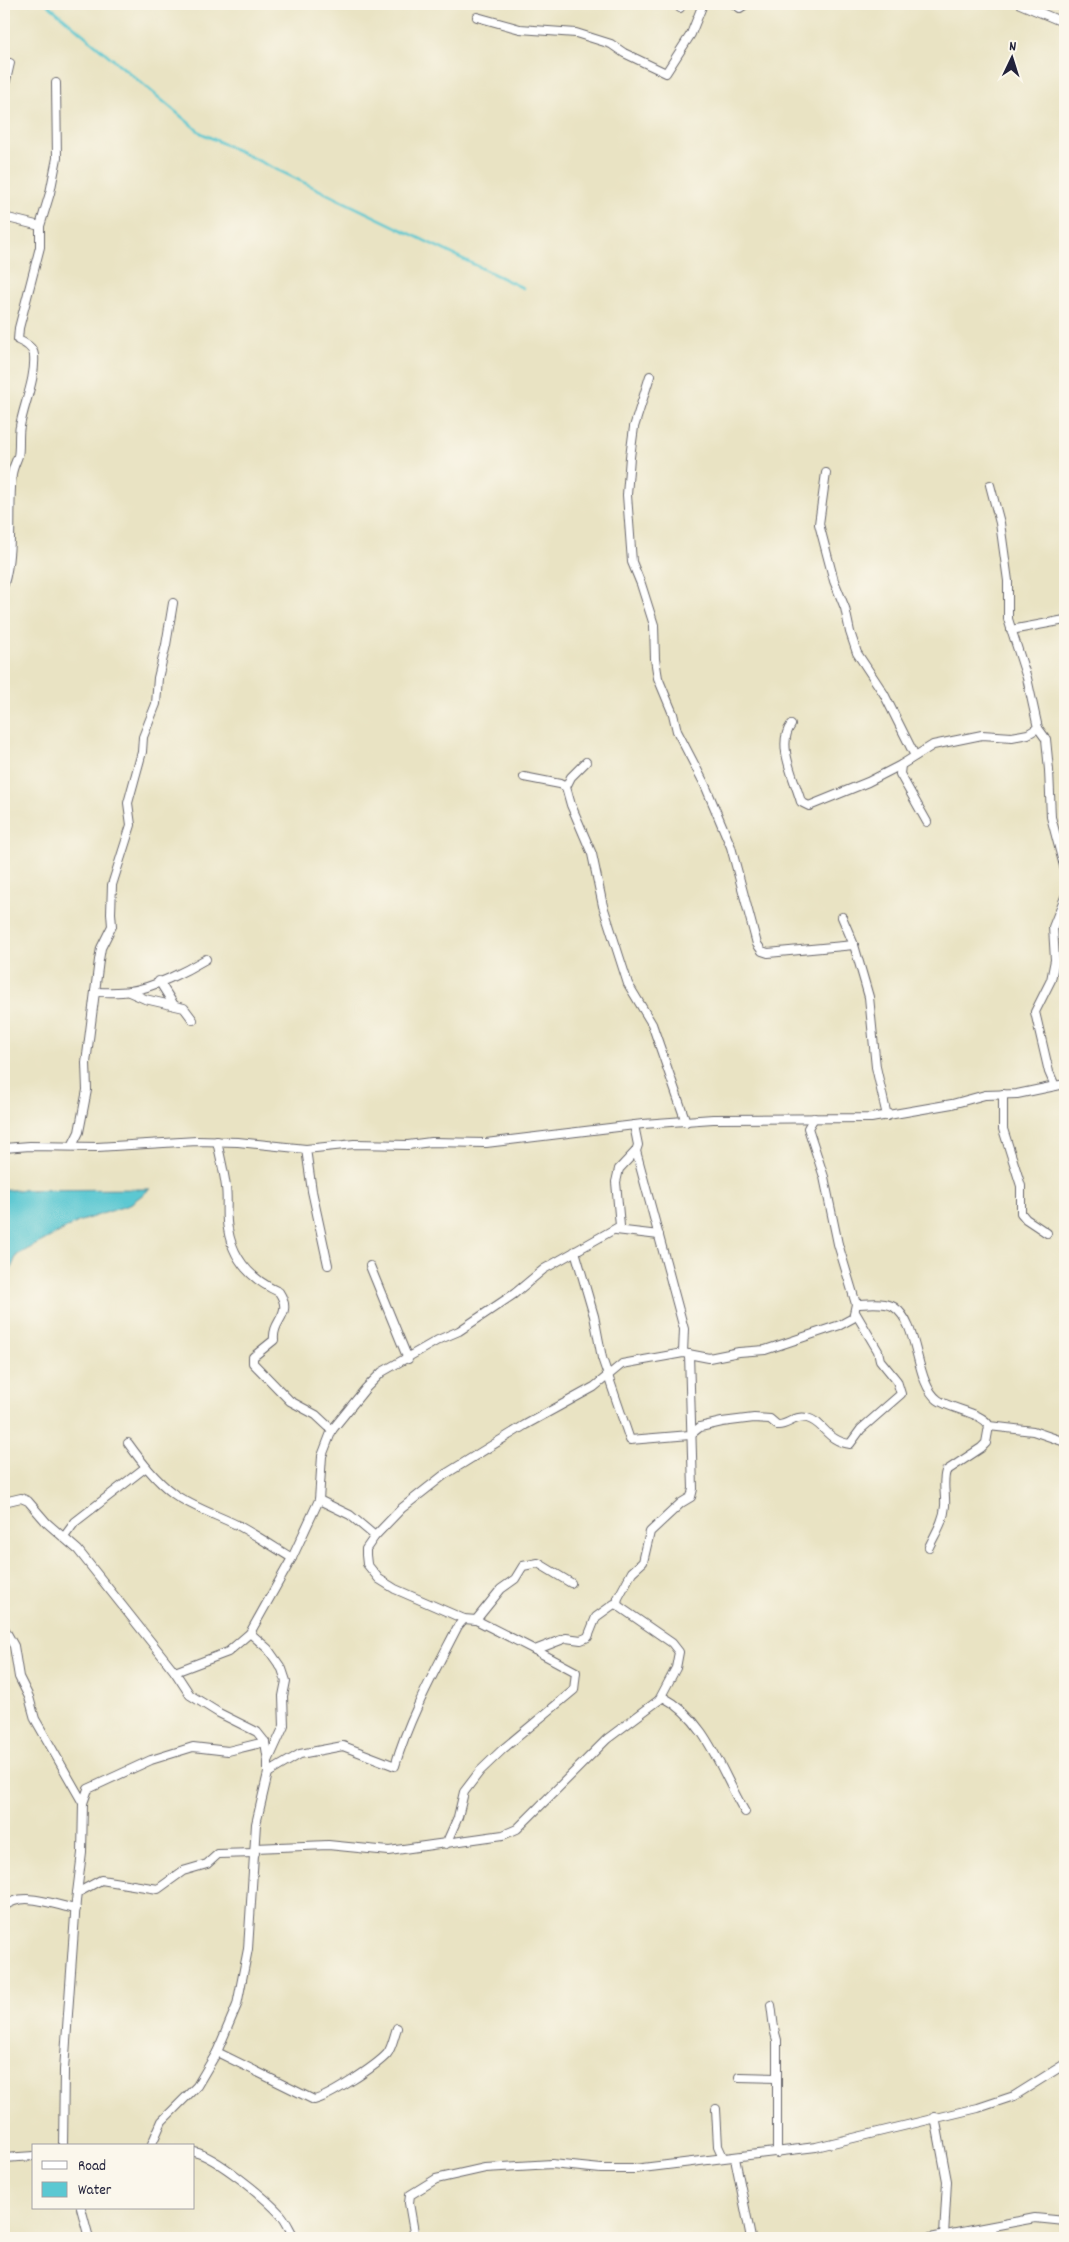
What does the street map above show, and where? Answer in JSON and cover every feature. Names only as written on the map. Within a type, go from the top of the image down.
[{"type":"street","points":[[477,17],[520,29],[576,33],[611,44],[624,53],[666,73],[691,34],[703,4]]},
{"type":"street","points":[[734,4],[740,8],[746,4]]},
{"type":"street","points":[[1020,4],[1065,23]]},
{"type":"street","points":[[4,89],[10,63]]},
{"type":"street","points":[[4,584],[10,557],[9,528],[12,504],[12,476],[18,454],[17,442],[32,372],[34,353],[27,344],[18,340],[19,328],[40,247],[40,226],[57,158],[56,83]]},
{"type":"street","points":[[4,217],[40,226]]},
{"type":"street","points":[[650,376],[634,427],[630,457],[627,495],[630,546],[632,562],[654,626],[655,659],[658,678],[677,731],[705,786],[731,847],[757,944],[762,951],[778,952],[854,945]]},
{"type":"street","points":[[826,473],[819,524],[834,581],[845,608],[850,632],[857,653],[884,694],[915,756]]},
{"type":"street","points":[[990,485],[1000,523],[1008,581],[1008,619],[1027,678],[1038,728],[1046,739],[1051,817],[1065,870]]},
{"type":"street","points":[[72,1146],[80,1132],[87,1090],[86,1063],[101,948],[112,926],[112,885],[131,825],[128,804],[142,752],[143,737],[156,704],[158,678],[173,603]]},
{"type":"street","points":[[1011,630],[1065,620]]},
{"type":"street","points":[[790,725],[784,739],[787,755],[801,802],[809,806],[868,782],[901,765],[932,745],[982,735],[1012,737],[1028,734],[1038,728]]},
{"type":"street","points":[[586,762],[570,777],[566,787],[571,805],[592,854],[603,906],[628,984],[652,1024],[686,1122]]},
{"type":"street","points":[[901,765],[900,774],[927,822]]},
{"type":"street","points":[[524,777],[560,784],[566,787]]},
{"type":"street","points":[[1055,1086],[1048,1072],[1035,1012],[1051,980],[1055,960],[1054,927],[1065,897]]},
{"type":"street","points":[[842,917],[854,945],[869,997],[876,1067],[887,1116]]},
{"type":"street","points":[[95,992],[129,992],[143,988],[187,970],[206,959]]},
{"type":"street","points":[[159,981],[174,1004]]},
{"type":"street","points":[[129,992],[145,999],[174,1004],[184,1008],[193,1020]]},
{"type":"street","points":[[4,1148],[97,1147],[166,1142],[217,1141],[306,1149],[354,1144],[486,1143],[686,1122],[814,1118],[856,1119],[887,1116],[952,1104],[985,1095],[1017,1094],[1065,1084]]},
{"type":"street","points":[[1003,1094],[1003,1129],[1021,1186],[1020,1213],[1026,1220],[1047,1233]]},
{"type":"street","points":[[575,1251],[594,1316],[602,1358],[630,1440],[690,1435],[700,1427],[722,1422],[762,1418],[770,1419],[781,1426],[792,1419],[805,1417],[812,1420],[826,1434],[839,1443],[850,1444],[861,1429],[901,1394],[897,1381],[880,1360],[878,1351],[855,1308],[838,1244],[824,1177],[808,1128],[814,1118]]},
{"type":"street","points":[[175,1672],[228,1652],[250,1633],[292,1558],[319,1500],[322,1456],[332,1430],[366,1388],[382,1372],[408,1359],[438,1340],[459,1331],[514,1294],[544,1269],[616,1230],[620,1226],[616,1198],[619,1169],[636,1151],[638,1144],[634,1126]]},
{"type":"street","points":[[217,1141],[226,1187],[228,1231],[235,1249],[244,1268],[262,1284],[279,1292],[286,1310],[273,1333],[274,1340],[253,1357],[253,1363],[290,1401],[316,1415],[332,1430]]},
{"type":"street","points":[[306,1149],[312,1192],[328,1265]]},
{"type":"street","points":[[617,1605],[618,1598],[632,1572],[644,1562],[650,1532],[681,1503],[691,1497],[693,1489],[684,1329],[636,1151]]},
{"type":"street","points":[[616,1230],[659,1235]]},
{"type":"street","points":[[370,1266],[408,1359]]},
{"type":"street","points":[[855,1308],[889,1305],[895,1307],[909,1327],[923,1373],[933,1395],[942,1403],[981,1418],[988,1422],[990,1426],[986,1443],[946,1471],[944,1477],[945,1506],[943,1518],[929,1547]]},
{"type":"street","points":[[446,1844],[458,1817],[464,1792],[480,1771],[503,1749],[574,1690],[576,1672],[476,1620],[464,1618],[395,1589],[379,1579],[367,1564],[366,1555],[366,1548],[375,1536],[402,1508],[444,1475],[525,1425],[594,1387],[622,1364],[686,1354],[709,1358],[739,1352],[765,1350],[840,1325],[853,1318],[855,1308]]},
{"type":"street","points":[[990,1426],[1033,1431],[1065,1442]]},
{"type":"street","points":[[128,1442],[146,1468],[174,1494],[202,1511],[238,1526],[292,1558]]},
{"type":"street","points":[[64,1537],[76,1522],[146,1468]]},
{"type":"street","points":[[4,1502],[22,1498],[28,1501],[47,1523],[83,1557],[175,1672],[190,1695],[219,1713],[257,1732],[265,1742],[268,1773],[256,1824],[248,1949],[236,2005],[217,2052],[197,2086],[162,2121],[152,2144]]},
{"type":"street","points":[[319,1500],[350,1515],[375,1536]]},
{"type":"street","points":[[476,1620],[501,1589],[515,1578],[523,1566],[538,1563],[571,1583]]},
{"type":"street","points":[[535,1650],[566,1638],[581,1640],[588,1637],[596,1617],[614,1604],[617,1605],[672,1643],[679,1652],[676,1668],[659,1700]]},
{"type":"street","points":[[268,1773],[300,1754],[343,1746],[395,1766],[400,1748],[427,1687],[458,1626],[464,1618]]},
{"type":"street","points":[[4,1628],[14,1646],[19,1677],[29,1697],[35,1719],[83,1803]]},
{"type":"street","points":[[250,1633],[268,1649],[282,1669],[286,1681],[283,1696],[284,1726],[268,1760]]},
{"type":"street","points":[[77,1893],[100,1880],[158,1889],[183,1871],[207,1864],[218,1854],[328,1845],[390,1851],[504,1836],[517,1829],[607,1739],[663,1698],[680,1708],[697,1725],[714,1752],[745,1812]]},
{"type":"street","points":[[63,2144],[64,2070],[77,1893],[82,1853],[83,1803],[88,1789],[151,1760],[193,1747],[228,1751],[265,1742]]},
{"type":"street","points":[[4,1908],[10,1901],[43,1900],[76,1909]]},
{"type":"street","points":[[771,2005],[777,2040],[776,2153]]},
{"type":"street","points":[[217,2052],[314,2100],[324,2098],[372,2067],[388,2052],[397,2028]]},
{"type":"street","points":[[415,2238],[409,2203],[410,2195],[436,2179],[485,2168],[552,2164],[601,2170],[634,2169],[723,2157],[735,2158],[776,2153],[853,2139],[935,2117],[978,2108],[1014,2096],[1065,2064]]},
{"type":"street","points":[[739,2077],[777,2078]]},
{"type":"street","points":[[716,2109],[718,2146],[723,2157]]},
{"type":"street","points":[[935,2117],[946,2181],[944,2236]]},
{"type":"street","points":[[195,2152],[200,2153],[219,2165],[260,2195],[282,2216],[295,2238]]},
{"type":"street","points":[[4,2158],[32,2156]]},
{"type":"street","points":[[735,2158],[751,2238]]},
{"type":"street","points":[[82,2210],[89,2238]]},
{"type":"street","points":[[930,2238],[1035,2218],[1065,2220]]},
{"type":"street","points":[[990,2227],[994,2238]]},
{"type":"water","points":[[150,1189],[129,1205],[78,1222],[17,1255],[4,1284],[4,1190]]},
{"type":"waterway","points":[[47,4],[201,133],[523,288]]}]
